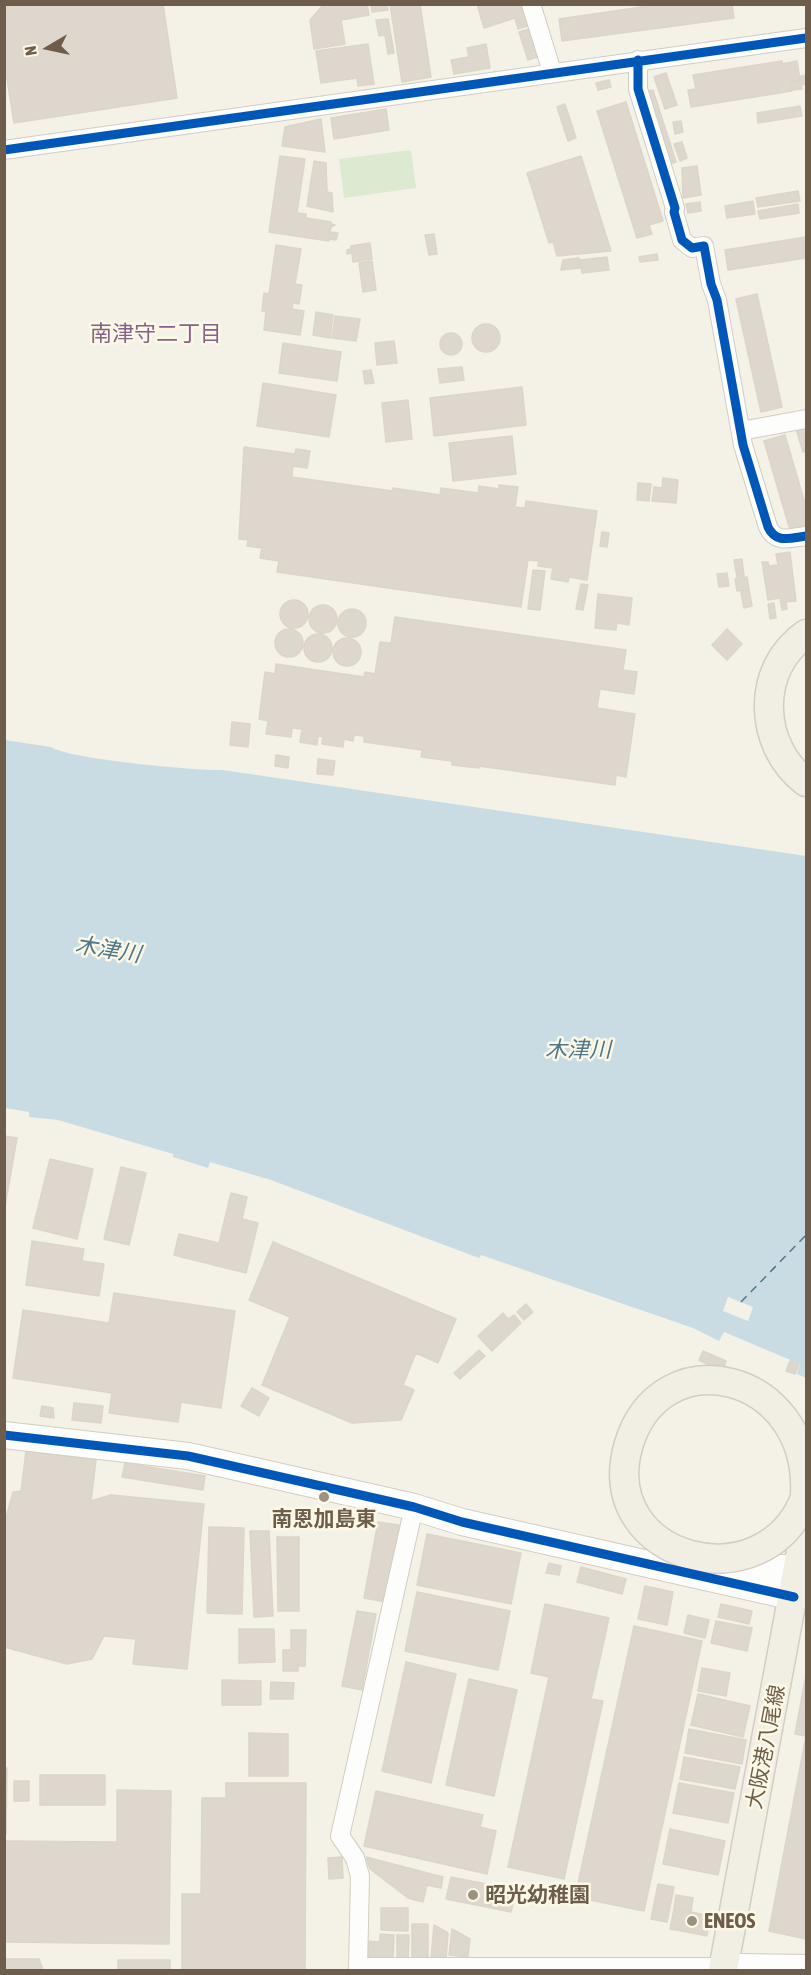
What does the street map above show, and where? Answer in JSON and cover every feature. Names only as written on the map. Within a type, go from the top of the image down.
[{"type":"main road","points":[[807,635],[789,652],[778,669],[769,707],[772,730],[781,752],[807,781]]},
{"type":"main road","points":[[807,1472],[806,1466],[800,1442],[792,1427],[775,1405],[760,1394],[743,1386],[725,1382],[707,1382],[681,1388],[657,1403],[644,1418],[634,1434],[628,1454],[627,1479],[631,1496],[637,1512],[651,1532],[663,1542],[693,1556],[719,1559],[733,1557],[753,1550],[773,1539],[788,1523],[802,1501],[806,1485],[806,1479],[806,1473],[806,1465],[801,1442],[789,1419],[776,1404],[761,1392],[743,1384],[717,1380],[680,1387],[649,1408],[633,1434],[627,1454],[625,1469],[632,1504],[646,1527],[669,1547],[686,1556],[700,1559],[714,1560],[733,1558],[747,1554],[767,1544],[782,1531],[795,1516],[807,1493]]},
{"type":"main road","name":"大阪港八尾線","points":[[723,1969],[807,1524]]},
{"type":"street","points":[[531,4],[552,72]]},
{"type":"street","points":[[4,150],[807,38]]},
{"type":"street","points":[[638,60],[638,89],[675,208],[674,212],[682,240],[692,248],[704,246],[711,284],[717,300],[741,431],[770,531],[782,540],[807,536]]},
{"type":"street","points":[[741,431],[807,419]]},
{"type":"street","points":[[4,1435],[188,1456],[414,1507],[462,1522],[794,1597]]},
{"type":"street","points":[[414,1507],[340,1836],[354,1858],[360,1876],[358,1969],[723,1969],[740,1963],[807,1964]]},
{"type":"street","points":[[618,1557],[799,1569]]},
{"type":"green space","points":[[411,150],[416,188],[344,198],[339,159]]},
{"type":"water","name":"木津川","points":[[5,740],[51,747],[81,756],[106,760],[223,770],[806,856],[806,1378],[797,1374],[800,1364],[724,1332],[719,1341],[693,1328],[481,1255],[479,1258],[271,1180],[210,1162],[208,1168],[173,1157],[173,1154],[58,1120],[29,1117],[29,1112],[5,1108]]},
{"type":"pier","points":[[728,1297],[753,1307],[748,1321],[723,1311]]},
{"type":"building","points":[[4,4],[163,4],[177,98],[14,123],[4,60]]},
{"type":"building","points":[[324,4],[367,4],[369,15],[341,20],[345,44],[314,49],[310,20]]},
{"type":"building","points":[[371,4],[387,4],[388,10],[372,12]]},
{"type":"building","points":[[390,4],[420,4],[431,77],[402,82]]},
{"type":"building","points":[[477,4],[524,4],[530,25],[518,29],[515,18],[484,28]]},
{"type":"building","points":[[662,4],[732,4],[734,18],[562,41],[559,19]]},
{"type":"building","points":[[388,19],[394,53],[388,54],[385,35],[379,36],[376,20]]},
{"type":"building","points":[[532,28],[540,56],[528,60],[519,32]]},
{"type":"building","points":[[368,44],[374,84],[358,86],[357,78],[321,83],[316,51]]},
{"type":"building","points":[[486,44],[490,68],[454,74],[451,60],[469,57],[467,48]]},
{"type":"building","points":[[782,61],[782,64],[797,61],[800,80],[791,81],[792,91],[691,107],[688,90],[696,89],[693,75]]},
{"type":"building","points":[[666,73],[677,105],[665,109],[654,77]]},
{"type":"building","points":[[806,75],[806,84],[801,85],[802,89],[793,90],[791,82],[801,80],[801,76]]},
{"type":"building","points":[[609,80],[611,87],[598,90],[596,83]]},
{"type":"building","points":[[653,90],[676,162],[670,164],[647,92]]},
{"type":"building","points":[[626,102],[663,221],[649,225],[652,234],[637,238],[597,111]]},
{"type":"building","points":[[565,104],[576,138],[568,141],[557,107]]},
{"type":"building","points":[[800,106],[802,116],[758,123],[757,113]]},
{"type":"building","points":[[386,109],[389,130],[334,139],[331,118]]},
{"type":"building","points":[[321,119],[325,152],[282,146],[285,127]]},
{"type":"building","points":[[681,121],[683,132],[675,134],[673,122]]},
{"type":"building","points":[[682,142],[687,158],[680,161],[674,144]]},
{"type":"building","points":[[280,156],[305,159],[297,213],[306,214],[306,218],[331,222],[335,225],[331,227],[330,232],[338,233],[336,240],[329,239],[329,241],[269,232]]},
{"type":"building","points":[[581,156],[611,251],[557,256],[553,242],[549,243],[527,173]]},
{"type":"building","points":[[314,161],[326,163],[327,192],[332,193],[333,212],[307,206]]},
{"type":"building","points":[[697,166],[701,195],[683,198],[682,168]]},
{"type":"building","points":[[798,191],[800,201],[758,207],[756,198]]},
{"type":"building","points":[[753,201],[755,214],[727,218],[725,206]]},
{"type":"building","points":[[700,202],[701,211],[688,213],[686,204]]},
{"type":"building","points":[[798,204],[799,213],[760,219],[758,211]]},
{"type":"building","points":[[434,234],[437,254],[429,255],[425,235]]},
{"type":"building","points":[[806,237],[806,258],[728,270],[725,250]]},
{"type":"building","points":[[370,243],[372,259],[353,262],[352,253],[347,254],[351,246]]},
{"type":"building","points":[[276,245],[301,249],[295,284],[302,285],[299,304],[293,303],[292,309],[304,311],[300,335],[264,330],[266,311],[262,311],[264,293],[269,294]]},
{"type":"building","points":[[657,254],[658,260],[640,262],[639,257]]},
{"type":"building","points":[[607,257],[609,270],[582,273],[580,260]]},
{"type":"building","points":[[579,258],[580,268],[561,270],[563,260]]},
{"type":"building","points":[[372,261],[376,290],[363,292],[359,263]]},
{"type":"building","points":[[757,294],[782,407],[761,412],[736,299]]},
{"type":"building","points":[[316,312],[333,315],[330,338],[313,335]]},
{"type":"building","points":[[335,316],[360,319],[356,341],[332,338]]},
{"type":"building","points":[[486,324],[496,328],[500,338],[496,348],[486,352],[476,348],[472,338],[476,328]]},
{"type":"building","points":[[447,333],[455,333],[462,340],[462,348],[455,355],[447,355],[440,348],[440,340]]},
{"type":"building","points":[[394,341],[397,363],[377,365],[375,343]]},
{"type":"building","points":[[283,343],[341,352],[337,381],[279,373]]},
{"type":"building","points":[[462,367],[464,380],[440,383],[438,369]]},
{"type":"building","points":[[371,370],[374,383],[365,384],[363,371]]},
{"type":"building","points":[[263,383],[336,395],[329,437],[257,426]]},
{"type":"building","points":[[522,387],[526,425],[434,436],[430,398]]},
{"type":"building","points":[[408,400],[412,439],[386,442],[382,403]]},
{"type":"building","points":[[804,426],[806,451],[803,452],[796,429]]},
{"type":"building","points":[[785,435],[806,507],[806,525],[790,530],[764,441]]},
{"type":"building","points":[[512,436],[516,474],[453,481],[449,443]]},
{"type":"building","points":[[244,447],[295,454],[296,449],[310,451],[307,468],[293,466],[292,477],[392,491],[393,488],[440,495],[441,488],[478,493],[479,486],[499,489],[499,485],[518,487],[515,507],[525,508],[526,501],[597,511],[587,580],[569,577],[568,582],[551,579],[553,568],[538,566],[539,561],[528,560],[521,607],[277,572],[279,561],[260,558],[262,548],[247,546],[248,540],[239,539]]},
{"type":"building","points":[[663,478],[678,480],[676,503],[652,501],[654,487],[662,488]]},
{"type":"building","points":[[638,483],[651,484],[649,501],[637,500]]},
{"type":"building","points":[[602,532],[609,533],[607,547],[600,546]]},
{"type":"building","points":[[790,552],[796,601],[786,602],[787,609],[782,610],[780,598],[768,600],[762,562],[768,562],[769,566],[778,565],[776,554]]},
{"type":"building","points":[[742,559],[744,576],[737,577],[734,560]]},
{"type":"building","points":[[533,570],[545,571],[540,610],[528,609]]},
{"type":"building","points":[[727,573],[729,586],[719,587],[717,574]]},
{"type":"building","points":[[747,577],[749,589],[737,591],[735,579]]},
{"type":"building","points":[[581,584],[588,585],[583,610],[576,609]]},
{"type":"building","points":[[749,590],[752,606],[744,608],[741,592]]},
{"type":"building","points":[[598,594],[632,598],[629,625],[617,623],[616,630],[595,628]]},
{"type":"building","points":[[294,600],[304,604],[308,614],[304,624],[294,628],[284,624],[280,614],[284,604]]},
{"type":"building","points":[[774,603],[776,618],[770,619],[768,604]]},
{"type":"building","points":[[323,605],[333,609],[337,619],[333,629],[323,633],[313,629],[309,619],[313,609]]},
{"type":"building","points":[[352,609],[362,613],[366,623],[362,633],[352,637],[342,633],[338,623],[342,613]]},
{"type":"building","points":[[395,617],[626,650],[623,670],[637,672],[634,694],[600,689],[597,708],[635,714],[626,777],[616,775],[615,785],[479,766],[479,768],[452,765],[452,761],[421,757],[422,750],[364,742],[364,736],[354,735],[353,741],[344,739],[343,747],[322,744],[323,737],[318,736],[317,745],[300,742],[302,729],[292,728],[291,737],[266,734],[268,721],[259,719],[265,672],[275,674],[276,664],[364,677],[365,672],[375,674],[380,642],[391,643]]},
{"type":"building","points":[[289,629],[299,633],[303,643],[299,653],[289,657],[279,653],[275,643],[279,633]]},
{"type":"building","points":[[727,629],[742,644],[727,660],[712,645]]},
{"type":"building","points":[[318,634],[328,638],[332,648],[328,658],[318,662],[308,658],[304,648],[308,638]]},
{"type":"building","points":[[347,638],[357,642],[361,652],[357,662],[347,666],[337,662],[333,652],[337,642]]},
{"type":"building","points":[[232,722],[250,724],[248,747],[230,745]]},
{"type":"building","points":[[276,755],[289,757],[288,768],[275,766]]},
{"type":"building","points":[[318,759],[335,761],[333,775],[317,774]]},
{"type":"building","points":[[4,1136],[17,1138],[4,1212]]},
{"type":"building","points":[[50,1159],[93,1169],[77,1239],[33,1228]]},
{"type":"building","points":[[121,1167],[146,1173],[129,1245],[104,1239]]},
{"type":"building","points":[[231,1193],[247,1197],[242,1219],[258,1223],[246,1273],[174,1255],[179,1234],[219,1243]]},
{"type":"building","points":[[32,1241],[84,1249],[82,1261],[104,1264],[99,1296],[26,1285]]},
{"type":"building","points":[[273,1242],[456,1319],[438,1363],[416,1353],[403,1385],[414,1390],[401,1420],[352,1423],[262,1385],[290,1317],[249,1300]]},
{"type":"building","points":[[114,1293],[235,1311],[221,1408],[181,1402],[178,1422],[109,1413],[112,1393],[13,1378],[23,1310],[109,1323]]},
{"type":"building","points":[[526,1304],[533,1312],[524,1320],[517,1312]]},
{"type":"building","points":[[503,1313],[508,1319],[514,1315],[521,1323],[492,1351],[478,1336]]},
{"type":"building","points":[[479,1350],[485,1356],[460,1379],[454,1373]]},
{"type":"building","points":[[703,1351],[726,1361],[724,1367],[713,1367],[699,1360]]},
{"type":"building","points":[[790,1361],[799,1364],[795,1374],[786,1371]]},
{"type":"building","points":[[252,1388],[269,1398],[259,1416],[241,1406]]},
{"type":"building","points":[[74,1403],[103,1406],[101,1423],[72,1420]]},
{"type":"building","points":[[42,1406],[53,1408],[54,1418],[40,1416]]},
{"type":"building","points":[[26,1451],[96,1460],[91,1501],[111,1495],[204,1504],[187,1669],[133,1664],[136,1639],[104,1636],[92,1659],[67,1664],[4,1647],[4,1525],[13,1492],[21,1491]]},
{"type":"building","points":[[125,1463],[205,1476],[203,1490],[122,1477]]},
{"type":"building","points":[[378,1522],[399,1525],[386,1602],[364,1598]]},
{"type":"building","points":[[209,1527],[244,1528],[242,1614],[207,1613]]},
{"type":"building","points":[[250,1531],[269,1531],[273,1616],[254,1617]]},
{"type":"building","points":[[427,1534],[521,1553],[511,1604],[417,1585]]},
{"type":"building","points":[[277,1537],[299,1537],[299,1611],[278,1611]]},
{"type":"building","points":[[549,1563],[561,1566],[559,1575],[546,1573]]},
{"type":"building","points":[[581,1567],[626,1579],[622,1594],[577,1582]]},
{"type":"building","points":[[645,1586],[673,1592],[667,1625],[638,1619]]},
{"type":"building","points":[[417,1592],[510,1611],[498,1670],[405,1651]]},
{"type":"building","points":[[545,1604],[609,1618],[591,1699],[603,1701],[564,1879],[508,1867],[549,1677],[531,1673]]},
{"type":"building","points":[[721,1604],[752,1611],[749,1624],[718,1617]]},
{"type":"building","points":[[357,1611],[376,1614],[362,1690],[342,1686]]},
{"type":"building","points":[[688,1615],[709,1620],[705,1638],[684,1633]]},
{"type":"building","points":[[716,1621],[752,1628],[747,1651],[711,1643]]},
{"type":"building","points":[[634,1626],[702,1641],[644,1911],[575,1897]]},
{"type":"building","points":[[239,1629],[274,1629],[275,1662],[239,1663]]},
{"type":"building","points":[[291,1630],[306,1630],[305,1666],[298,1666],[298,1650],[291,1650]]},
{"type":"building","points":[[283,1650],[298,1650],[298,1671],[283,1671]]},
{"type":"building","points":[[406,1662],[456,1674],[431,1783],[382,1771]]},
{"type":"building","points":[[702,1668],[730,1673],[726,1696],[698,1691]]},
{"type":"building","points":[[806,1675],[806,1736],[795,1734]]},
{"type":"building","points":[[469,1679],[517,1690],[494,1796],[446,1785]]},
{"type":"building","points":[[222,1680],[261,1681],[261,1705],[222,1705]]},
{"type":"building","points":[[271,1682],[294,1683],[293,1699],[270,1699]]},
{"type":"building","points":[[698,1694],[750,1706],[743,1737],[691,1725]]},
{"type":"building","points":[[689,1729],[746,1740],[742,1764],[685,1753]]},
{"type":"building","points":[[249,1733],[288,1734],[288,1776],[249,1776]]},
{"type":"building","points":[[806,1736],[806,1939],[769,1931]]},
{"type":"building","points":[[684,1757],[740,1767],[735,1789],[680,1779]]},
{"type":"building","points":[[4,1768],[7,1768],[6,1834],[4,1834]]},
{"type":"building","points":[[40,1775],[105,1775],[105,1805],[40,1805]]},
{"type":"building","points":[[14,1781],[29,1781],[29,1801],[14,1801]]},
{"type":"building","points":[[226,1783],[306,1783],[305,1970],[182,1970],[182,1894],[201,1894],[202,1798],[226,1798]]},
{"type":"building","points":[[679,1783],[734,1793],[728,1823],[673,1813]]},
{"type":"building","points":[[117,1790],[171,1791],[169,1944],[4,1942],[4,1841],[117,1842]]},
{"type":"building","points":[[376,1791],[483,1815],[480,1827],[496,1831],[487,1874],[364,1846]]},
{"type":"building","points":[[670,1829],[725,1841],[718,1875],[663,1864]]},
{"type":"building","points":[[342,1857],[343,1878],[329,1879],[328,1858]]},
{"type":"building","points":[[366,1857],[443,1877],[441,1888],[427,1885],[423,1902],[408,1898],[370,1869]]},
{"type":"building","points":[[451,1877],[516,1890],[511,1912],[446,1899]]},
{"type":"building","points":[[658,1884],[674,1887],[667,1922],[651,1919]]},
{"type":"building","points":[[676,1895],[693,1898],[691,1912],[674,1909]]},
{"type":"building","points":[[381,1908],[408,1908],[408,1931],[381,1930]]},
{"type":"building","points":[[674,1909],[691,1912],[687,1932],[670,1929]]},
{"type":"building","points":[[691,1912],[710,1916],[707,1936],[687,1932]]},
{"type":"building","points":[[412,1924],[428,1924],[428,1961],[412,1960]]},
{"type":"building","points":[[434,1925],[448,1933],[446,1960],[431,1959]]},
{"type":"building","points":[[452,1929],[470,1939],[468,1957],[449,1955]]},
{"type":"building","points":[[380,1934],[394,1935],[393,1958],[366,1957],[367,1941],[380,1942]]},
{"type":"building","points":[[397,1935],[409,1935],[408,1961],[397,1961]]},
{"type":"building","points":[[4,1959],[39,1959],[43,1970],[4,1970]]},
{"type":"building","points":[[118,1960],[170,1960],[170,1970],[118,1970]]},
{"type":"ferry route","points":[[741,1302],[806,1235]]},
{"type":"cycle path","points":[[4,150],[806,38]]},
{"type":"cycle path","points":[[638,60],[638,89],[675,208],[674,212],[682,240],[692,248],[704,246],[711,284],[717,300],[743,445],[768,527],[779,538],[806,536]]},
{"type":"cycle path","points":[[4,1435],[188,1456],[414,1507],[462,1522],[794,1597]]},
{"type":"place","name":"南恩加島東","points":[[324,1497]]},
{"type":"place","name":"昭光幼稚園","points":[[473,1895]]},
{"type":"place","name":"ENEOS","points":[[692,1921]]},
{"type":"district","name":"南津守二丁目","points":[[156,334]]}]
